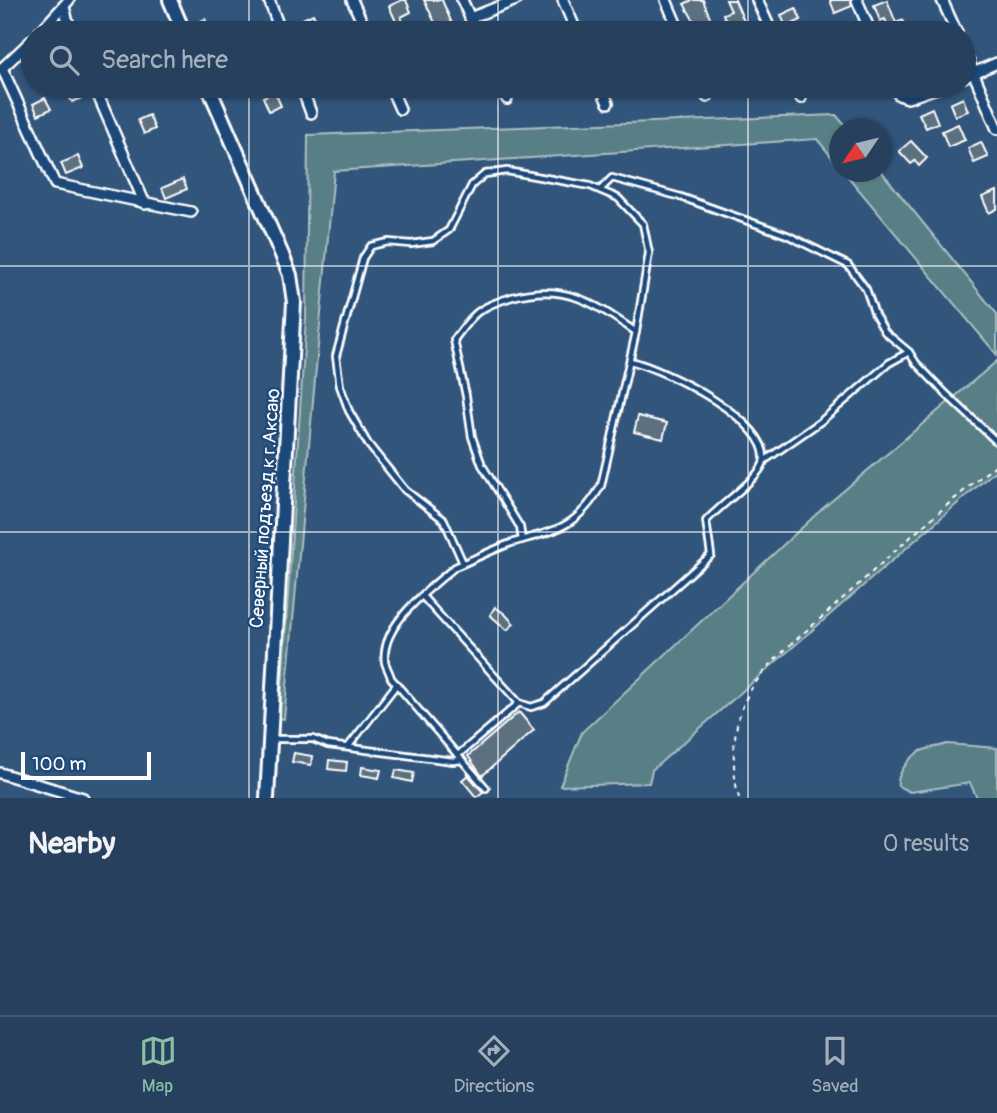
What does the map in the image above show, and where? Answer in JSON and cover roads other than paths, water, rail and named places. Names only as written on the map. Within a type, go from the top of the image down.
[{"type":"street","points":[[170,0],[179,21]]},
{"type":"street","points":[[269,0],[277,21]]},
{"type":"street","points":[[352,0],[362,21]]},
{"type":"street","points":[[462,0],[471,21]]},
{"type":"street","points":[[470,18],[516,0]]},
{"type":"street","points":[[563,0],[572,21]]},
{"type":"street","points":[[666,0],[676,21]]},
{"type":"street","points":[[757,0],[767,21]]},
{"type":"street","points":[[857,0],[866,21]]},
{"type":"street","points":[[942,0],[952,21]]},
{"type":"street","points":[[50,21],[66,4]]},
{"type":"street","points":[[21,50],[1,69],[55,184],[191,212]]},
{"type":"street","points":[[976,72],[997,63]]},
{"type":"street","points":[[976,78],[997,129]]},
{"type":"street","points":[[99,98],[145,204]]},
{"type":"street","name":"Северный подъезд к г.Аксаю","points":[[213,98],[289,275],[295,313],[267,798]]},
{"type":"street","points":[[305,98],[311,113]]},
{"type":"street","points":[[395,98],[400,109]]},
{"type":"street","points":[[606,98],[608,103]]},
{"type":"street","points":[[0,773],[83,798]]},
{"type":"lane","points":[[463,563],[444,520],[405,491],[368,444],[349,411],[340,386],[336,356],[363,258],[371,246],[388,242],[411,244],[433,241],[449,230],[472,186],[485,174],[506,171],[590,186],[618,198],[643,224],[649,253],[636,332],[601,486],[590,506],[575,520],[552,532],[491,550],[455,567],[422,596],[393,628],[387,645],[385,663],[391,678],[486,788]]},
{"type":"lane","points":[[600,190],[612,178],[681,197],[787,235],[848,265],[866,289],[875,315],[885,332],[909,352],[946,394],[997,442]]},
{"type":"lane","points":[[522,540],[520,527],[482,465],[472,437],[454,340],[470,318],[485,305],[533,291],[563,292],[605,311],[636,332]]},
{"type":"lane","points":[[422,596],[519,703],[531,707],[544,703],[711,555],[706,521],[757,475],[764,461],[820,422],[889,363],[909,352]]},
{"type":"lane","points":[[629,360],[647,365],[719,403],[750,427],[762,446],[764,461]]},
{"type":"lane","points":[[348,748],[397,684]]},
{"type":"lane","points":[[269,739],[313,739],[328,745],[453,761],[461,757],[519,703]]}]
